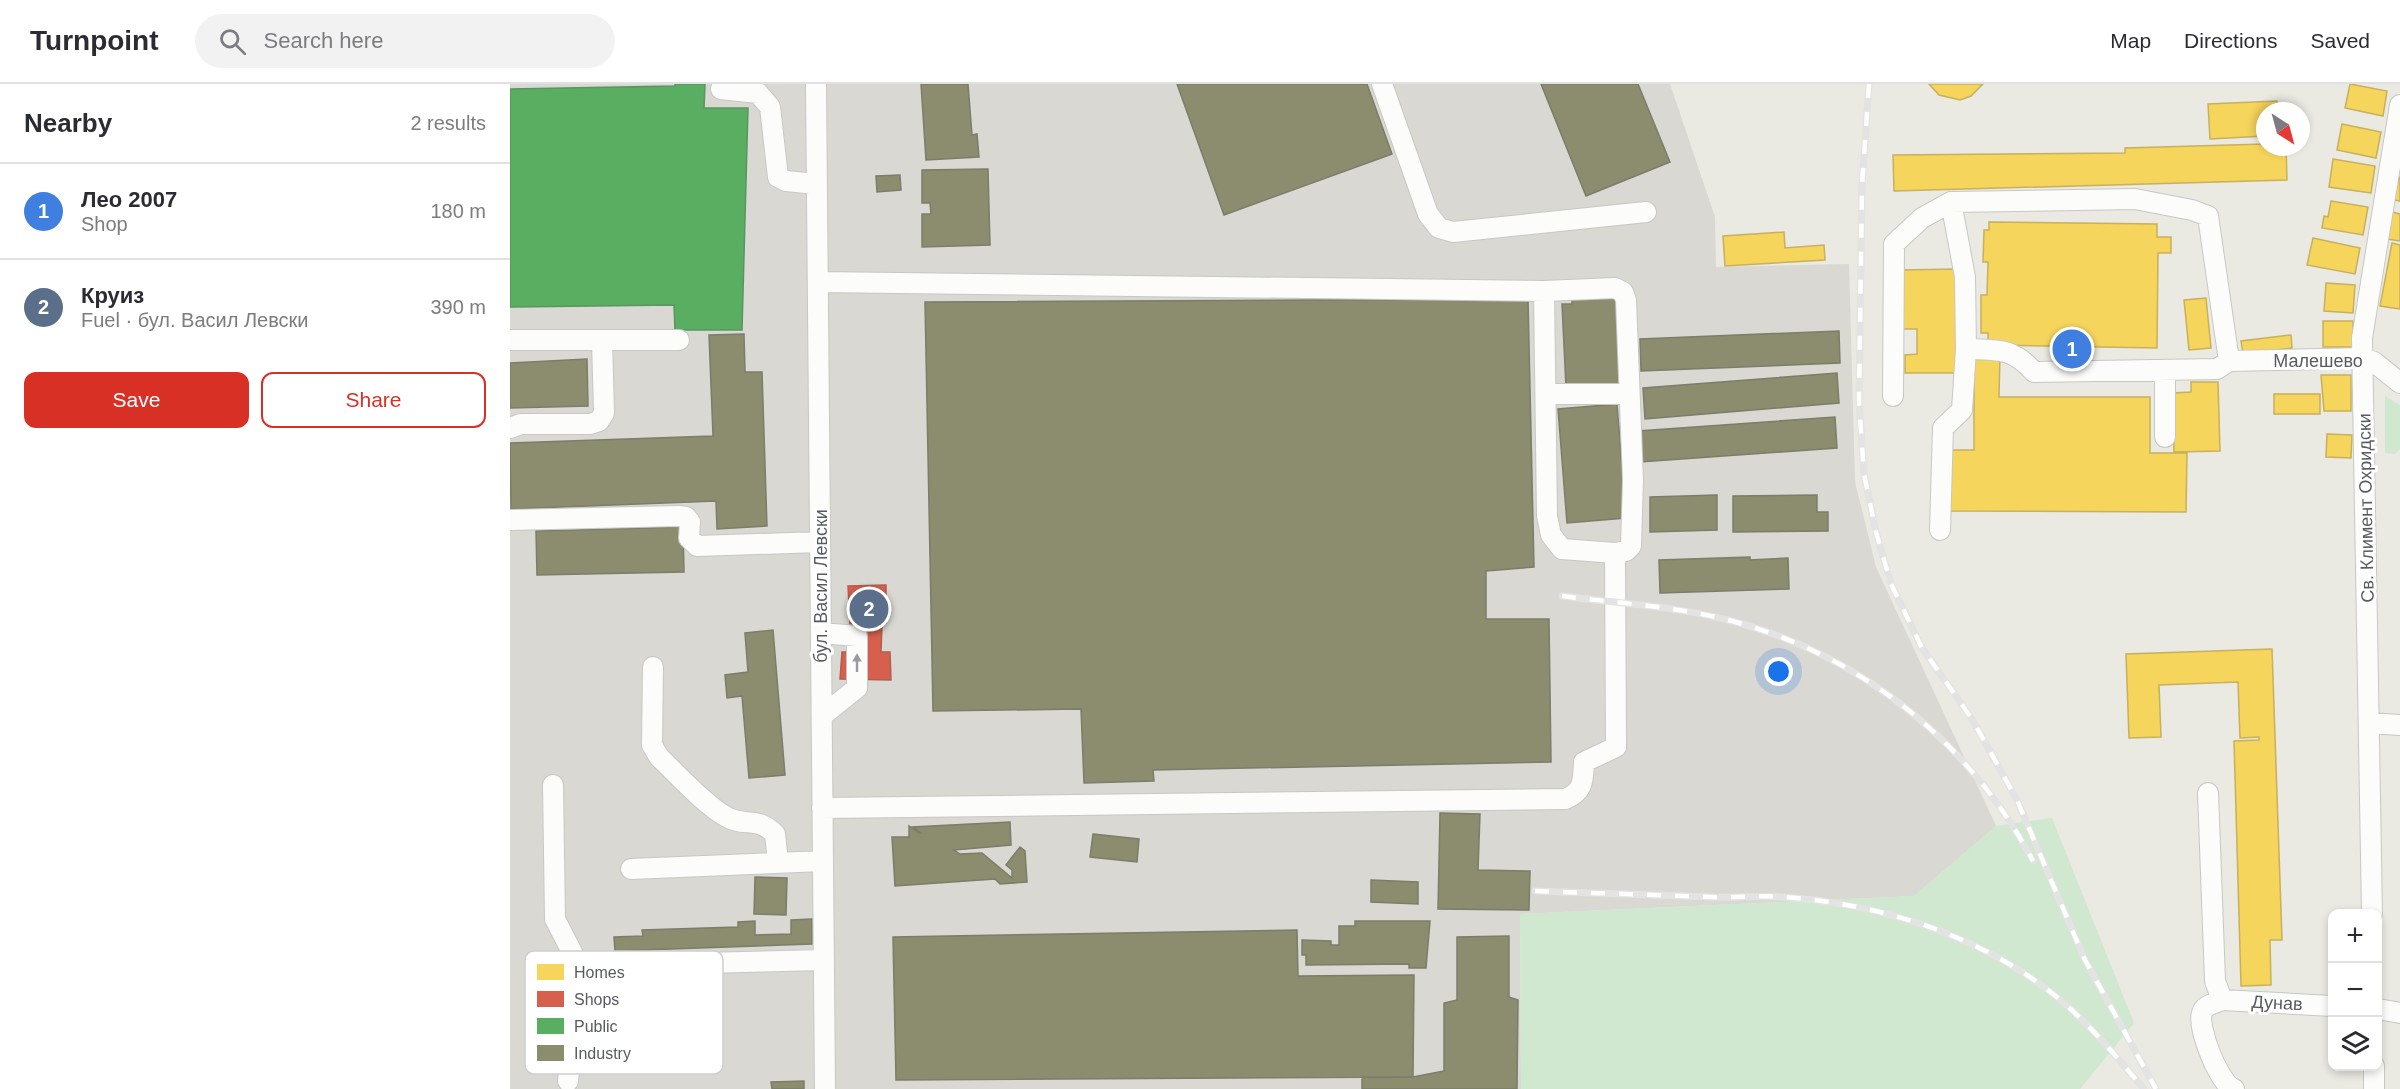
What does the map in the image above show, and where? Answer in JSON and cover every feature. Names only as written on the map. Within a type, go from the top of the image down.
[{"type":"street","name":"бул. Васил Левски","points":[[816,84],[825,1089]]},
{"type":"street","points":[[1382,84],[1428,214],[1439,228],[1453,232],[1646,212]]},
{"type":"street","points":[[721,90],[758,88],[770,106],[775,170],[778,177],[786,181],[816,184]]},
{"type":"street","name":"Св. Климент Охридски","points":[[2372,909],[2362,338],[2400,105]]},
{"type":"street","points":[[1893,396],[1894,244],[1922,218],[1952,202],[2135,199],[2192,210],[2208,216],[2229,361]]},
{"type":"street","points":[[1940,530],[1943,428],[1962,410],[1966,349],[1965,277],[1952,202]]},
{"type":"street","points":[[818,282],[1544,291],[1615,288],[1623,292],[1628,326],[1633,480],[1631,546],[1626,551],[1615,553],[1562,549],[1551,535],[1547,516],[1544,291]]},
{"type":"street","points":[[510,340],[679,340]]},
{"type":"street","points":[[510,428],[521,424],[590,424],[598,421],[604,413],[602,340]]},
{"type":"street","name":"Малешево","points":[[1966,349],[2005,350],[2020,356],[2034,372],[2165,372],[2217,369],[2229,361],[2363,358],[2374,362],[2400,382]]},
{"type":"street","points":[[2165,372],[2165,437]]},
{"type":"street","points":[[1547,394],[1629,394]]},
{"type":"street","points":[[510,520],[679,516],[690,522],[689,538],[697,546],[820,542]]},
{"type":"street","points":[[822,808],[1565,799],[1574,796],[1582,787],[1584,762],[1616,747],[1615,553]]},
{"type":"street","points":[[821,633],[857,636],[857,688],[822,716]]},
{"type":"street","points":[[653,668],[652,746],[658,757],[724,816],[739,821],[765,824],[775,834],[778,862]]},
{"type":"street","points":[[2370,723],[2400,725]]},
{"type":"street","points":[[553,785],[555,919],[571,951]]},
{"type":"street","points":[[2208,793],[2215,981],[2222,1000],[2205,1008],[2201,1014],[2217,1074],[2229,1087],[2234,1089]]},
{"type":"street","points":[[631,869],[823,861]]},
{"type":"street","points":[[723,962],[824,960]]},
{"type":"street","name":"Дунав","points":[[2222,1000],[2328,1006]]},
{"type":"street","points":[[2382,1010],[2400,1013]]},
{"type":"street","points":[[2374,1071],[2374,1089]]},
{"type":"street","points":[[568,1081],[569,1074]]},
{"type":"shaded area","points":[[510,84],[1670,84],[1715,217],[1716,267],[1849,264],[1855,482],[1876,567],[1996,826],[1914,896],[1520,914],[1521,1089],[510,1089]]},
{"type":"green space","points":[[2385,396],[2400,405],[2400,449],[2395,454],[2385,453]]},
{"type":"green space","points":[[2052,818],[2134,1023],[2080,1089],[1521,1089],[1520,914],[1914,896],[1996,826]]},
{"type":"building: Homes","points":[[1929,84],[1983,84],[1971,96],[1960,100],[1939,95]]},
{"type":"building: Homes","points":[[2350,84],[2387,91],[2383,116],[2345,108]]},
{"type":"building: Homes","points":[[2277,101],[2277,102],[2256,102],[2256,136],[2210,139],[2208,104]]},
{"type":"building: Homes","points":[[2342,124],[2381,132],[2376,158],[2337,150]]},
{"type":"building: Homes","points":[[2256,144],[2256,156],[2286,156],[2287,180],[1894,191],[1893,155],[2125,153],[2125,148]]},
{"type":"building: Homes","points":[[2333,159],[2375,166],[2371,193],[2329,187]]},
{"type":"building: Homes","points":[[2400,177],[2400,201],[2394,200]]},
{"type":"building: Homes","points":[[2331,201],[2368,207],[2363,235],[2322,228],[2324,216],[2328,217]]},
{"type":"building: Homes","points":[[2392,212],[2400,214],[2400,241],[2387,239]]},
{"type":"building: Homes","points":[[1989,222],[2157,224],[2157,237],[2171,237],[2171,253],[2158,253],[2157,348],[1988,345],[1988,333],[1981,333],[1981,295],[1987,295],[1988,262],[1983,262],[1984,230],[1989,230]]},
{"type":"building: Homes","points":[[1784,232],[1785,248],[1824,245],[1825,260],[1725,266],[1723,236]]},
{"type":"building: Homes","points":[[2313,238],[2360,248],[2355,274],[2307,265]]},
{"type":"building: Homes","points":[[2392,243],[2400,245],[2400,309],[2380,306]]},
{"type":"building: Homes","points":[[1956,269],[1958,373],[1905,373],[1905,355],[1917,354],[1917,329],[1902,329],[1901,270]]},
{"type":"building: Homes","points":[[2326,283],[2355,285],[2353,313],[2324,311]]},
{"type":"building: Homes","points":[[2206,298],[2211,348],[2189,350],[2184,300]]},
{"type":"building: Homes","points":[[2323,321],[2353,321],[2353,347],[2323,347]]},
{"type":"building: Homes","points":[[2291,335],[2292,348],[2243,354],[2241,341]]},
{"type":"building: Homes","points":[[1974,355],[2000,355],[1999,397],[2150,397],[2150,453],[2187,453],[2186,512],[1947,511],[1947,450],[1974,450]]},
{"type":"building: Homes","points":[[2321,375],[2351,375],[2351,411],[2324,411]]},
{"type":"building: Homes","points":[[2191,382],[2218,382],[2220,451],[2174,452],[2173,393],[2191,392]]},
{"type":"building: Homes","points":[[2274,394],[2320,394],[2320,414],[2274,414]]},
{"type":"building: Homes","points":[[2327,434],[2352,435],[2351,458],[2326,457]]},
{"type":"building: Homes","points":[[2272,649],[2282,940],[2270,940],[2271,985],[2241,986],[2234,741],[2259,740],[2259,737],[2240,738],[2238,682],[2159,685],[2161,737],[2129,738],[2126,654]]},
{"type":"building: Shops","points":[[886,585],[886,623],[882,624],[881,652],[890,652],[891,680],[840,679],[842,652],[864,652],[863,624],[850,624],[848,586]]},
{"type":"building: Public","points":[[675,84],[705,84],[704,108],[748,108],[742,330],[675,330],[674,305],[510,307],[510,89],[675,86]]},
{"type":"building: Industry","points":[[921,84],[968,84],[972,135],[977,134],[979,157],[926,160]]},
{"type":"building: Industry","points":[[1177,84],[1367,84],[1392,154],[1224,215]]},
{"type":"building: Industry","points":[[1541,84],[1638,84],[1670,162],[1586,196]]},
{"type":"building: Industry","points":[[988,169],[990,245],[922,247],[922,214],[931,214],[930,203],[922,203],[922,170]]},
{"type":"building: Industry","points":[[900,175],[901,190],[877,192],[876,176]]},
{"type":"building: Industry","points":[[1616,295],[1620,384],[1566,387],[1562,304],[1572,304],[1572,297]]},
{"type":"building: Industry","points":[[1528,299],[1534,567],[1486,571],[1486,619],[1549,619],[1551,762],[1153,770],[1154,781],[1084,783],[1081,709],[933,711],[925,302]]},
{"type":"building: Industry","points":[[1839,331],[1840,363],[1641,371],[1640,339]]},
{"type":"building: Industry","points":[[744,334],[745,372],[762,372],[767,526],[717,529],[716,501],[511,509],[510,443],[713,436],[709,335]]},
{"type":"building: Industry","points":[[587,359],[588,406],[510,408],[510,363]]},
{"type":"building: Industry","points":[[1837,373],[1839,403],[1645,419],[1643,388]]},
{"type":"building: Industry","points":[[1617,404],[1626,518],[1567,523],[1558,409]]},
{"type":"building: Industry","points":[[1835,417],[1837,448],[1640,462],[1638,431]]},
{"type":"building: Industry","points":[[1717,495],[1717,530],[1650,532],[1650,497]]},
{"type":"building: Industry","points":[[1817,495],[1817,512],[1828,512],[1828,531],[1733,532],[1733,496]]},
{"type":"building: Industry","points":[[683,527],[684,572],[537,575],[536,531]]},
{"type":"building: Industry","points":[[1750,557],[1750,560],[1788,558],[1789,589],[1660,593],[1659,560]]},
{"type":"building: Industry","points":[[773,630],[785,775],[749,778],[742,696],[727,698],[725,675],[748,672],[745,633]]},
{"type":"building: Industry","points":[[1440,813],[1480,814],[1478,870],[1530,871],[1529,910],[1438,909]]},
{"type":"building: Industry","points":[[1010,822],[1011,845],[954,850],[960,854],[982,853],[1012,878],[1012,870],[1006,865],[1020,847],[1025,851],[1027,882],[1000,884],[995,879],[895,886],[892,837],[909,837],[909,826],[921,833],[913,827]]},
{"type":"building: Industry","points":[[1093,834],[1139,839],[1137,862],[1090,857]]},
{"type":"building: Industry","points":[[755,877],[787,878],[786,915],[754,914]]},
{"type":"building: Industry","points":[[1371,880],[1418,882],[1418,904],[1371,902]]},
{"type":"building: Industry","points":[[812,919],[812,944],[615,951],[614,937],[643,936],[642,930],[738,927],[738,922],[755,921],[755,935],[791,934],[791,920]]},
{"type":"building: Industry","points":[[1355,921],[1430,921],[1426,968],[1409,968],[1409,964],[1306,965],[1306,955],[1302,955],[1302,940],[1331,941],[1331,945],[1339,945],[1339,926],[1355,926]]},
{"type":"building: Industry","points":[[1297,930],[1298,976],[1414,975],[1413,1077],[896,1080],[893,937]]},
{"type":"building: Industry","points":[[1509,936],[1509,997],[1518,1000],[1517,1089],[1362,1089],[1362,1077],[1413,1077],[1444,1071],[1444,1003],[1457,1000],[1457,937]]},
{"type":"building: Industry","points":[[804,1081],[804,1089],[772,1089],[771,1082]]},
{"type":"railway","points":[[1869,84],[1862,185],[1859,402],[1864,474],[1876,532],[1891,584],[1922,648],[1972,719],[2017,800],[2085,960],[2156,1089]]},
{"type":"railway","points":[[1562,596],[1664,608],[1724,619],[1773,634],[1819,654],[1863,678],[1904,707],[1942,740],[1976,777],[2007,817],[2033,861]]},
{"type":"railway","points":[[1535,891],[1784,897],[1855,907],[1926,926],[1992,955],[2024,973],[2053,994],[2089,1027],[2144,1089]]},
{"type":"place","name":"Лео 2007","points":[[2072,349]]},
{"type":"place","name":"Круиз","points":[[869,609]]}]
